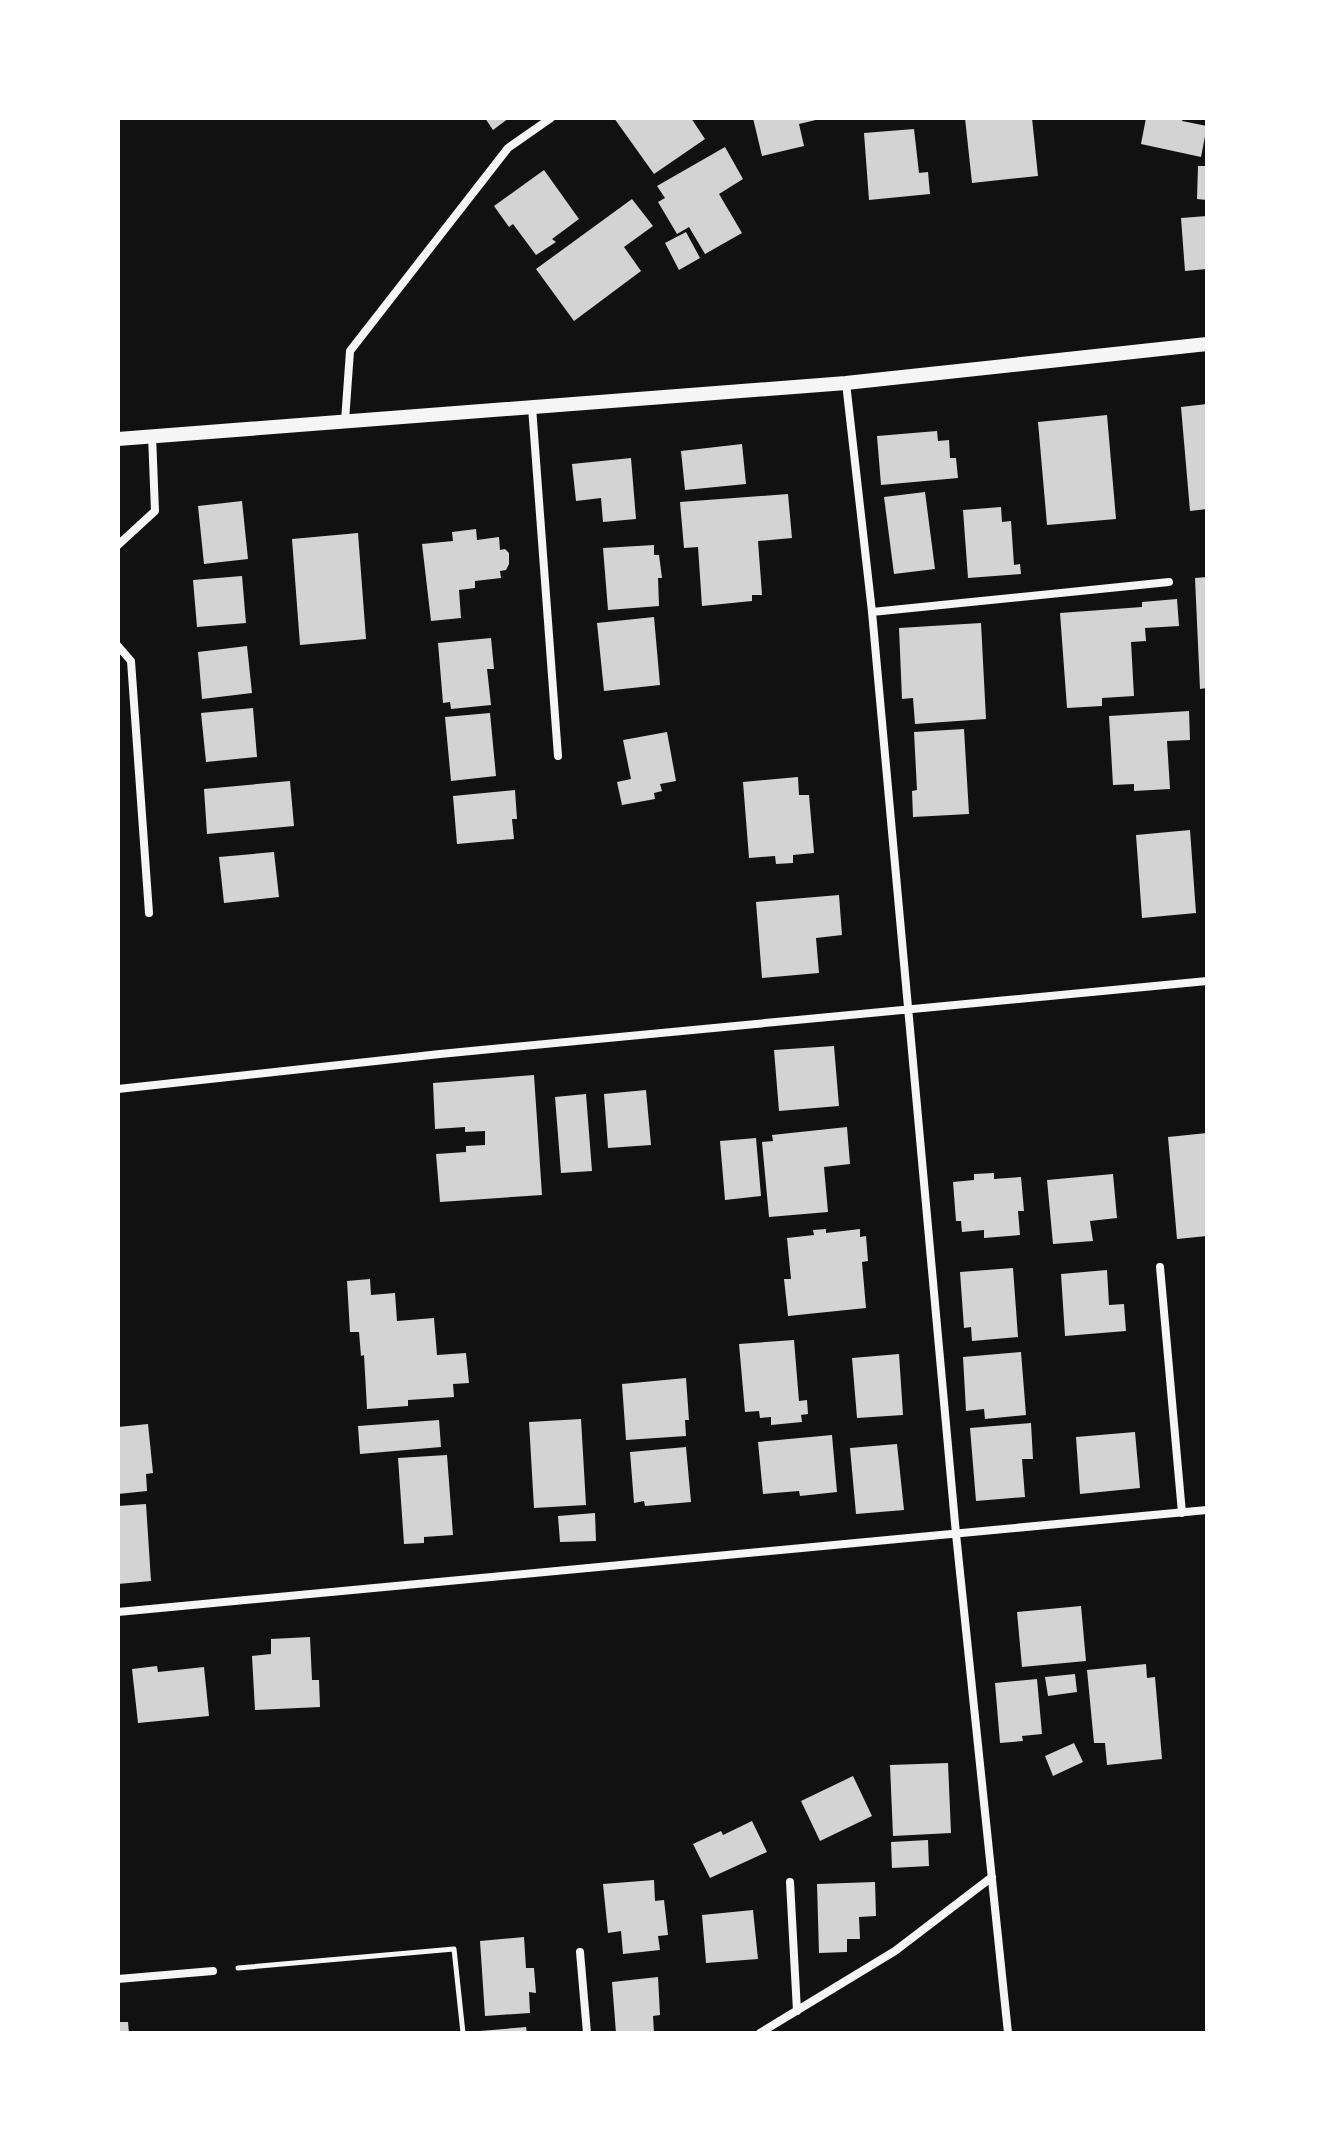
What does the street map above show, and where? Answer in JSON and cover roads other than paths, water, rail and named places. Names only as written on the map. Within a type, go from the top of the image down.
[{"type":"street","points":[[345,421],[350,351],[508,148],[551,118]]},
{"type":"street","points":[[118,439],[846,383],[1207,344]]},
{"type":"street","points":[[846,383],[872,612],[956,1534],[1008,2033]]},
{"type":"street","points":[[532,407],[558,756]]},
{"type":"street","points":[[118,545],[155,511],[152,435]]},
{"type":"street","points":[[872,612],[1169,582]]},
{"type":"street","points":[[118,646],[131,661],[149,913]]},
{"type":"street","points":[[118,1089],[440,1054],[1207,981]]},
{"type":"street","points":[[1160,1267],[1182,1513]]},
{"type":"street","points":[[118,1612],[1207,1510]]},
{"type":"street","points":[[760,2033],[895,1951],[992,1877]]},
{"type":"street","points":[[790,1882],[797,2011]]},
{"type":"street","points":[[580,1952],[587,2033]]},
{"type":"street","points":[[118,1979],[213,1971]]}]
